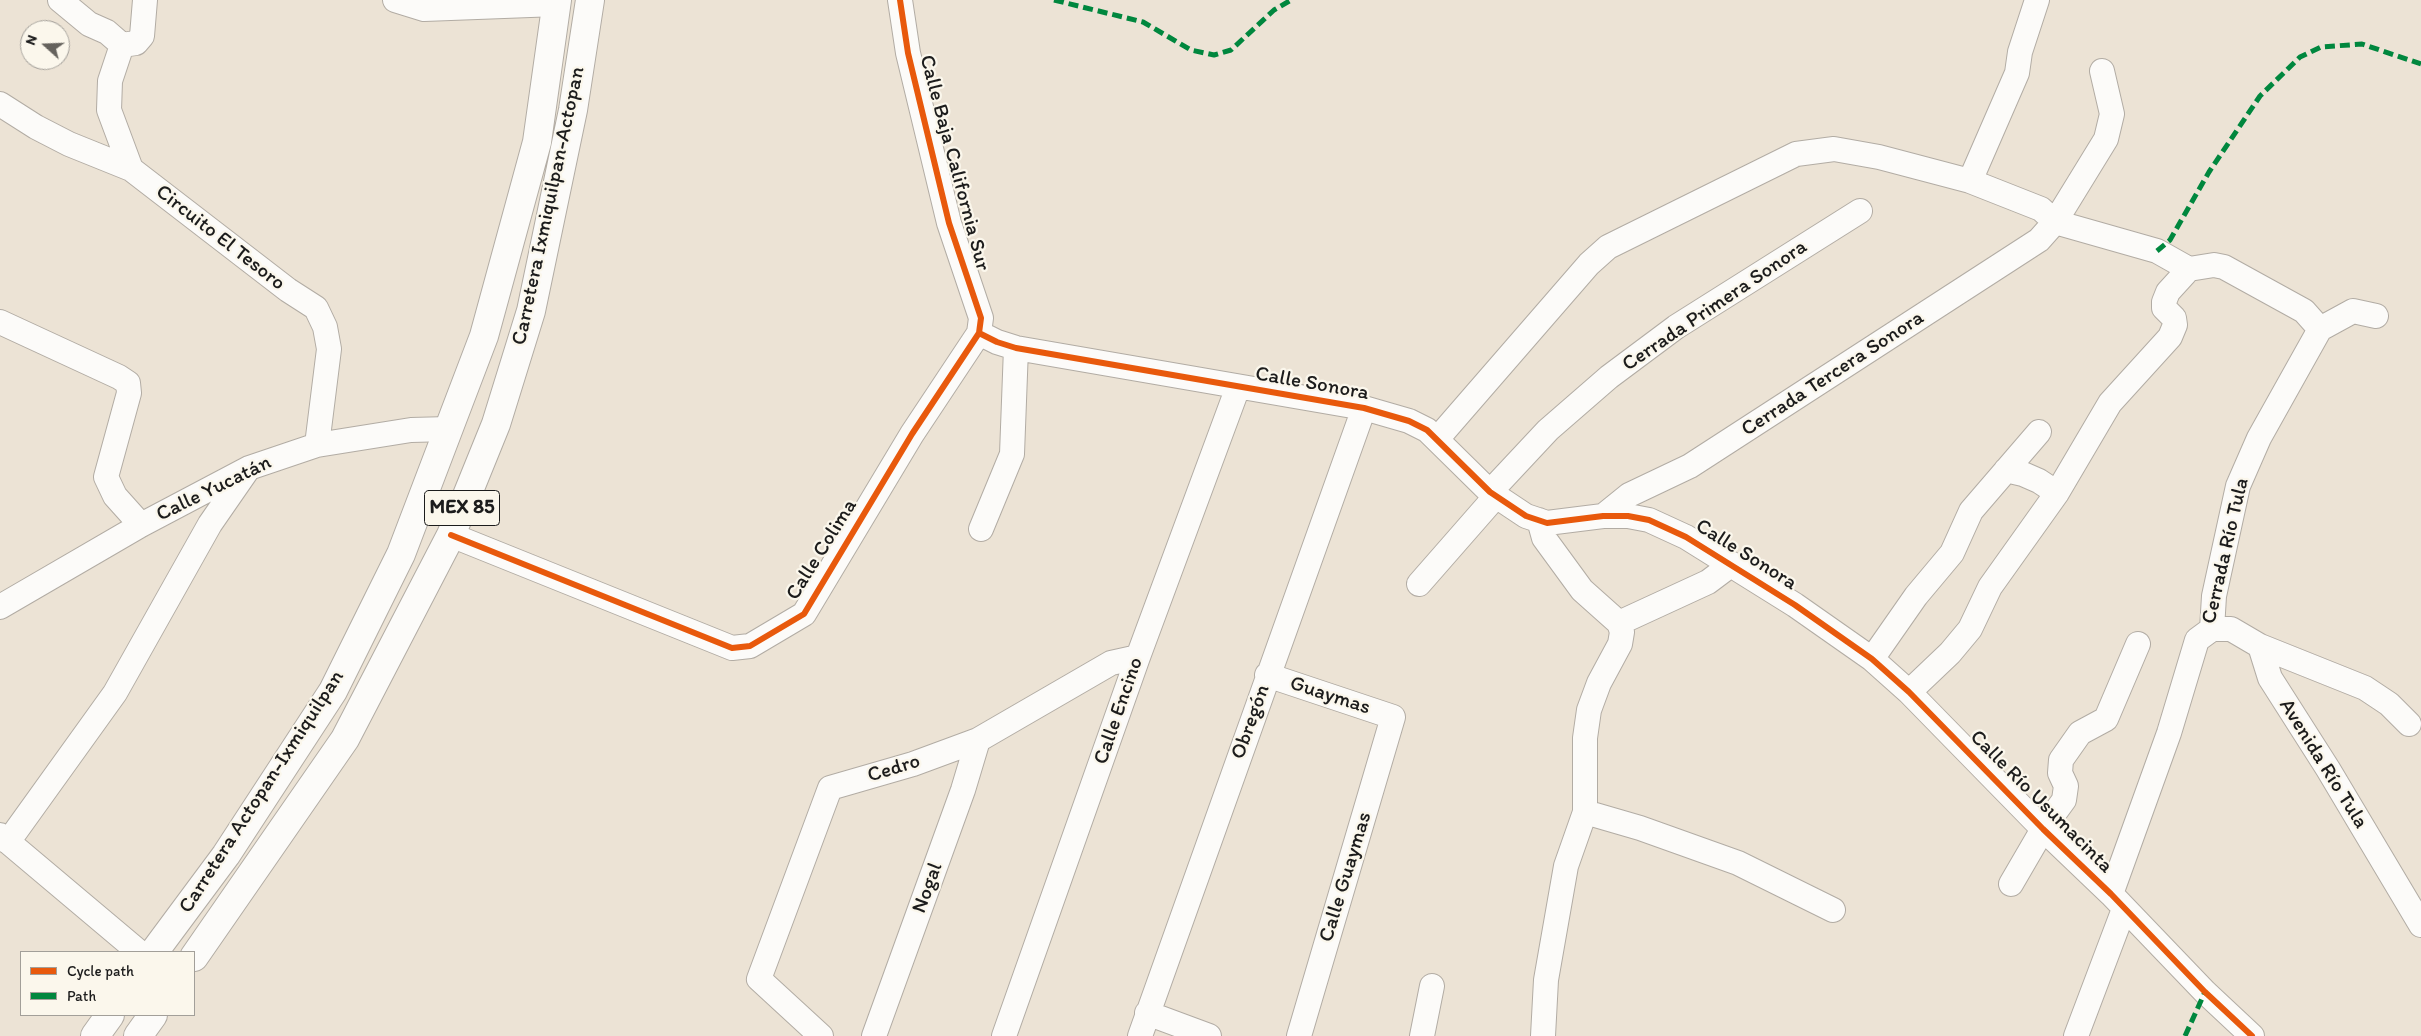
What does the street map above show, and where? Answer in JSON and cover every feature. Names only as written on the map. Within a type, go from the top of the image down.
[{"type":"main road","name":"Carretera Ixmiquilpan-Actopan","points":[[195,956],[345,739],[451,535],[496,424],[531,311],[574,110],[590,0]]},
{"type":"main road","name":"Carretera Actopan-Ixmiquilpan","points":[[155,951],[226,855],[333,691],[401,554],[484,336],[537,142],[557,2]]},
{"type":"main road","points":[[95,1036],[109,1016]]},
{"type":"main road","points":[[138,1036],[152,1016]]},
{"type":"street","points":[[60,0],[89,24],[107,32],[122,45],[136,43],[142,36],[145,0]]},
{"type":"street","points":[[395,0],[424,9],[557,2]]},
{"type":"street","name":"Calle Baja California Sur","points":[[900,0],[908,53],[949,223],[981,318],[979,333]]},
{"type":"street","points":[[1970,181],[2017,73],[2020,52],[2037,0]]},
{"type":"street","points":[[122,45],[110,82],[109,110],[131,170]]},
{"type":"street","name":"Cerrada Tercera Sonora","points":[[1603,516],[1629,495],[1690,466],[2039,240],[2055,222],[2106,139],[2112,114],[2102,71]]},
{"type":"street","name":"Circuito El Tesoro","points":[[0,104],[36,127],[69,144],[131,170],[288,290],[316,308],[325,327],[329,349],[317,445]]},
{"type":"street","points":[[1438,438],[1583,271],[1608,247],[1796,154],[1834,149],[1878,157],[1970,181],[2041,209],[2055,222],[2157,251],[2189,269]]},
{"type":"street","name":"Cerrada Primera Sonora","points":[[1419,584],[1548,430],[1609,377],[1676,327],[1860,211]]},
{"type":"street","points":[[1909,692],[1950,653],[1970,629],[1990,587],[2057,493],[2110,403],[2170,337],[2175,325],[2174,318],[2164,308],[2164,302],[2168,292],[2189,269],[2214,264],[2224,267],[2304,311],[2320,329],[2353,311],[2376,316]]},
{"type":"street","points":[[0,322],[120,377],[128,383],[129,393],[106,477],[115,496],[141,525]]},
{"type":"street","name":"Cerrada Río Tula","points":[[2076,1036],[2197,640],[2212,628],[2214,596],[2238,486],[2259,438],[2320,329]]},
{"type":"street","name":"Calle Colima","points":[[451,535],[732,648],[750,646],[804,614],[912,434],[979,333]]},
{"type":"street","name":"Calle Sonora","points":[[979,333],[997,342],[1016,348],[1364,408],[1409,421],[1428,430],[1438,438],[1493,494],[1526,516],[1546,523],[1603,516],[1628,516],[1649,520],[1686,537],[1795,605]]},
{"type":"street","points":[[982,529],[1012,454],[1016,348]]},
{"type":"street","name":"Calle Encino","points":[[1004,1036],[1138,657],[1238,387]]},
{"type":"street","name":"Obregón","points":[[1140,1036],[1267,675],[1364,408]]},
{"type":"street","name":"Calle Yucatán","points":[[0,607],[141,525],[249,468],[317,445],[410,430],[449,429]]},
{"type":"street","points":[[1872,659],[1916,596],[1952,553],[1971,510],[2038,432]]},
{"type":"street","points":[[138,951],[4,838],[114,693],[210,524],[249,468]]},
{"type":"street","points":[[2006,470],[2023,474],[2039,481],[2057,493]]},
{"type":"street","points":[[1538,520],[1544,538],[1582,590],[1620,628],[1620,644],[1599,683],[1589,710],[1586,738],[1584,812],[1566,866],[1546,980],[1543,1036]]},
{"type":"street","points":[[1620,628],[1708,582],[1732,564]]},
{"type":"street","name":"Calle Río Usumacinta","points":[[1795,605],[1872,659],[1909,692],[2043,830],[2205,992],[2252,1036]]},
{"type":"street","points":[[2212,628],[2232,629],[2260,646],[2364,688],[2389,704],[2409,724]]},
{"type":"street","points":[[2011,884],[2043,830],[2064,800],[2066,786],[2060,773],[2061,760],[2080,733],[2106,719],[2138,644]]},
{"type":"street","name":"Avenida Río Tula","points":[[2260,646],[2270,678],[2333,778],[2421,925]]},
{"type":"street","name":"Cedro","points":[[820,1036],[759,979],[830,788],[913,764],[978,740],[1111,663],[1138,657]]},
{"type":"street","name":"Guaymas","points":[[1267,675],[1393,717]]},
{"type":"street","name":"Calle Guaymas","points":[[1298,1036],[1393,717]]},
{"type":"street","name":"Nogal","points":[[874,1036],[963,790],[978,740]]},
{"type":"street","points":[[1584,812],[1640,828],[1738,863],[1833,910]]},
{"type":"street","points":[[1422,1036],[1432,986]]},
{"type":"street","points":[[1147,1013],[1209,1036]]},
{"type":"marked path","points":[[1054,0],[1143,22],[1191,50],[1214,55],[1231,50],[1274,10],[1291,0]]},
{"type":"marked path","points":[[2157,251],[2170,240],[2209,172],[2260,96],[2300,57],[2321,47],[2362,44],[2421,64]]},
{"type":"marked path","points":[[2185,1036],[2205,992]]},
{"type":"cycle path","points":[[451,535],[732,648],[750,646],[804,614],[912,434],[979,333],[981,318],[949,223],[908,53],[900,0]]},
{"type":"cycle path","points":[[979,333],[997,342],[1016,348],[1364,408],[1409,421],[1427,430],[1490,492],[1526,516],[1547,523],[1603,516],[1628,516],[1649,520],[1686,537],[1795,605],[1872,659],[1909,692],[2043,829],[2111,894],[2205,992],[2252,1036]]}]
